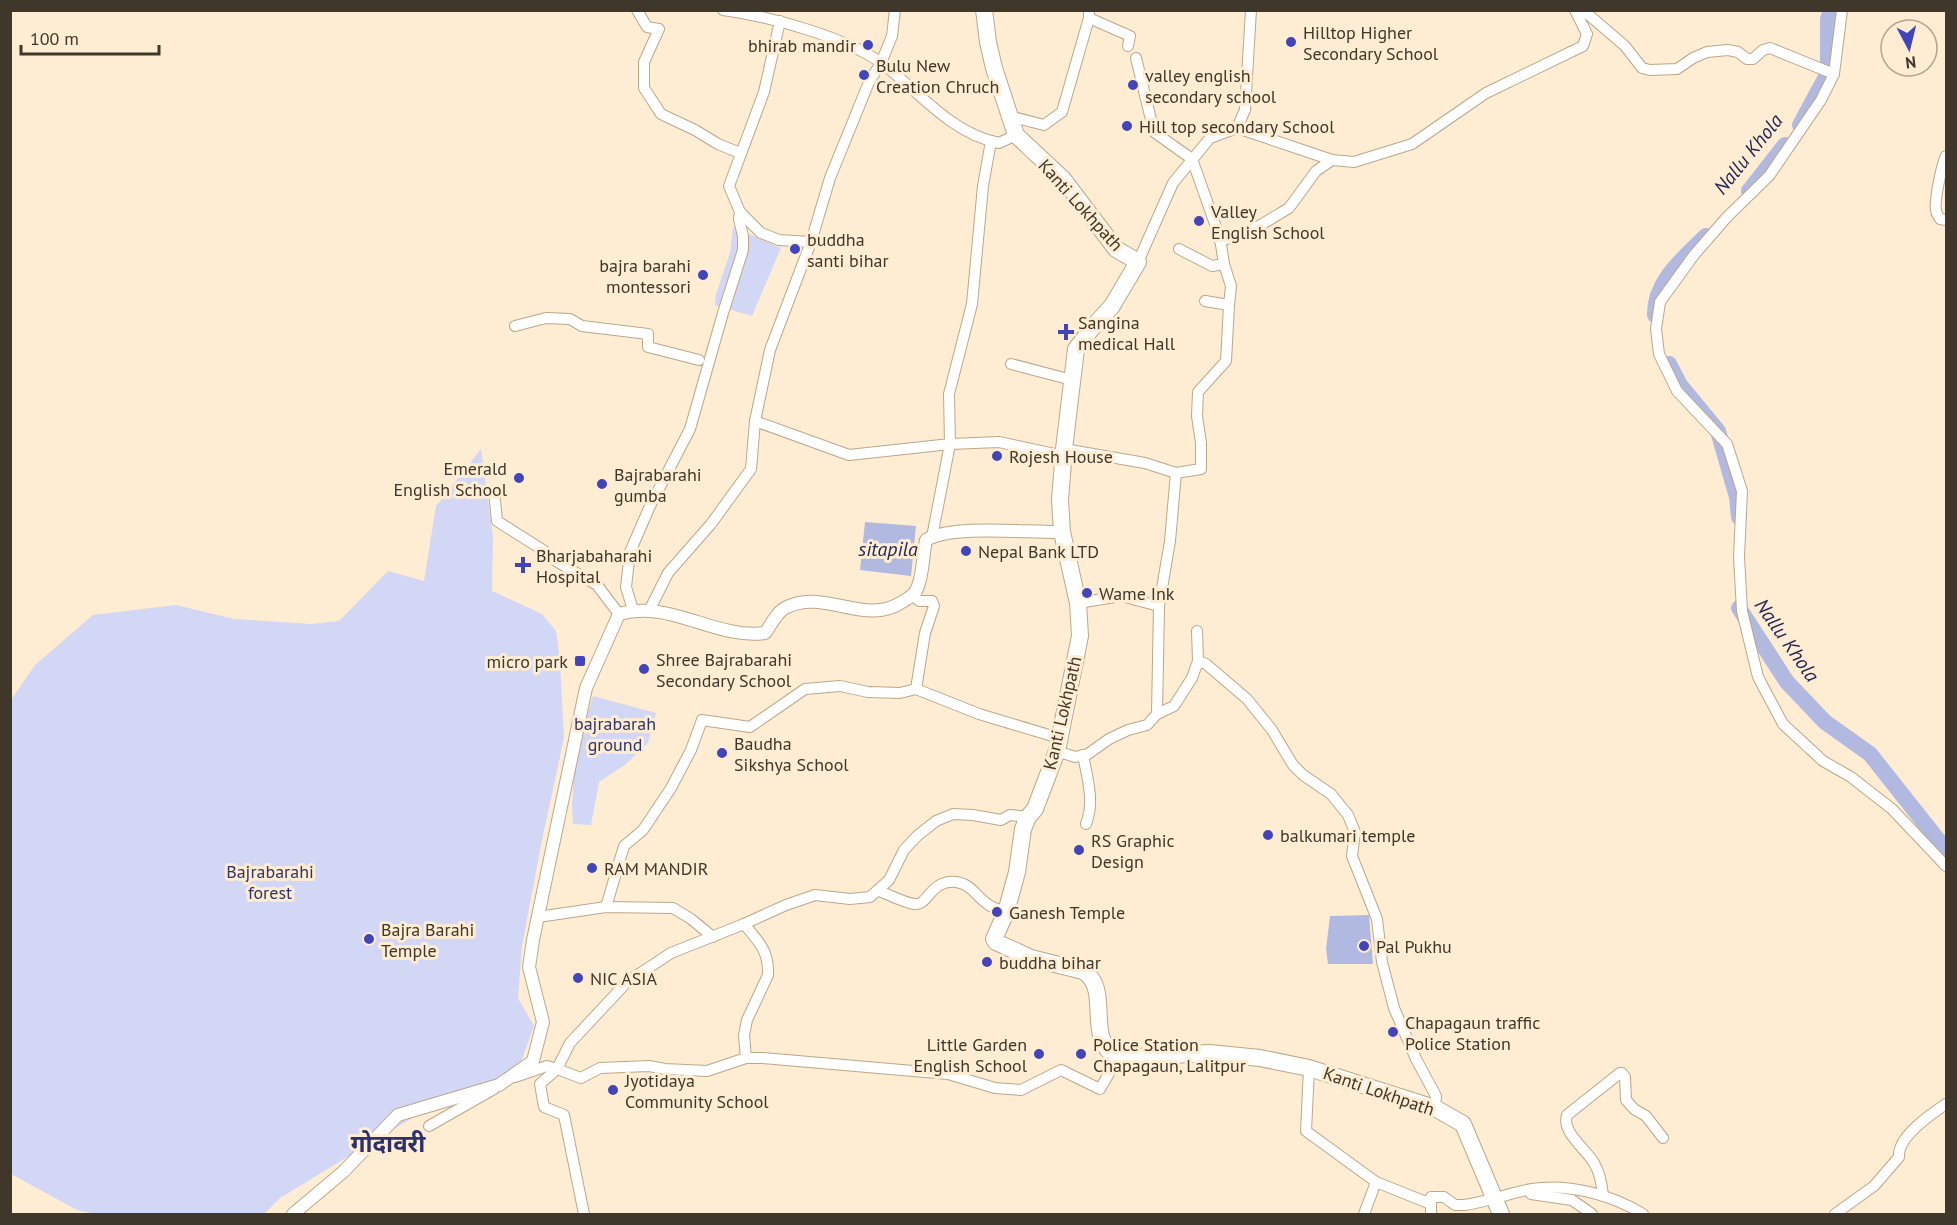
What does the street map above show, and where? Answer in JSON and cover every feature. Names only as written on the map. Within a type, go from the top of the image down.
[{"type":"main road","name":"Kanti Lokhpath","points":[[984,10],[992,60],[1016,135],[1064,179],[1116,249],[1138,262],[1112,306],[1076,349],[1060,500],[1062,532],[1078,603],[1080,636],[1058,744],[1035,809],[1028,817],[1023,829],[1017,872],[1006,912],[995,935],[996,942],[1030,958],[1083,971],[1094,980],[1101,1042],[1108,1053],[1118,1058],[1209,1053],[1260,1058],[1309,1068],[1435,1108],[1463,1124],[1501,1215]]},
{"type":"street","points":[[637,10],[647,27],[658,29],[644,62],[644,88],[661,114],[740,153]]},
{"type":"street","points":[[723,10],[780,21],[834,40],[881,63],[963,130],[999,143],[1016,135]]},
{"type":"street","points":[[650,609],[668,573],[711,524],[751,469],[755,421],[770,350],[811,242],[830,178],[869,82],[881,63],[892,36],[895,10]]},
{"type":"street","points":[[1237,128],[1245,110],[1251,10]]},
{"type":"street","points":[[1138,262],[1173,183],[1210,138],[1237,128],[1332,160],[1354,162],[1412,144],[1486,93],[1583,46],[1587,34],[1575,10]]},
{"type":"street","points":[[1583,10],[1625,46],[1642,68],[1677,69],[1707,52],[1728,50],[1753,59],[1763,50],[1770,48],[1834,75]]},
{"type":"street","points":[[1842,10],[1834,75],[1821,100],[1769,176],[1727,217],[1694,255],[1660,302],[1656,329],[1659,354],[1677,391],[1727,444],[1742,491],[1739,557],[1742,611],[1758,677],[1783,724],[1823,761],[1851,777],[1892,809],[1947,866]]},
{"type":"street","points":[[1009,117],[1044,125],[1062,112],[1089,14],[1130,36],[1128,46]]},
{"type":"street","points":[[780,21],[764,92],[729,186],[740,212],[761,232],[779,240],[811,242]]},
{"type":"street","points":[[755,421],[849,455],[950,444],[999,442],[1145,463],[1176,473],[1201,469],[1201,443],[1197,416],[1198,392],[1226,361],[1230,286],[1220,241],[1192,159],[1154,132],[1136,58]]},
{"type":"street","points":[[932,537],[950,444],[949,394],[972,304],[983,186],[991,141]]},
{"type":"street","points":[[1947,156],[1943,163],[1935,202],[1936,212],[1941,219],[1947,220]]},
{"type":"street","points":[[1220,241],[1249,232],[1289,208],[1316,171],[1332,160]]},
{"type":"street","points":[[633,610],[626,587],[630,552],[650,506],[690,429],[743,250],[740,212]]},
{"type":"street","points":[[1179,249],[1212,266],[1224,264]]},
{"type":"street","points":[[1205,301],[1229,305]]},
{"type":"street","points":[[514,326],[546,318],[570,319],[582,326],[648,334],[648,347],[699,360]]},
{"type":"street","points":[[1011,364],[1072,380]]},
{"type":"street","points":[[1157,714],[1159,606],[1170,542],[1176,473]]},
{"type":"street","points":[[494,490],[497,521],[546,552],[556,561],[597,585],[619,614]]},
{"type":"street","points":[[619,614],[650,609],[755,635],[765,633],[783,609],[802,601],[875,612],[896,606],[913,595],[919,586],[926,540],[932,537],[958,531],[1062,532]]},
{"type":"street","points":[[913,595],[919,601],[932,601],[933,606],[925,633],[916,689]]},
{"type":"street","points":[[1078,603],[1121,596],[1159,606]]},
{"type":"street","points":[[293,1215],[344,1172],[386,1125],[398,1115],[499,1085],[533,1061],[543,1022],[529,967],[538,916],[586,688],[619,614]]},
{"type":"street","points":[[606,907],[624,846],[643,830],[671,788],[691,750],[702,720],[750,727],[805,690],[840,686],[868,692],[900,693],[916,689],[1058,744],[1075,757],[1098,748],[1109,739],[1147,725],[1157,714],[1174,706],[1192,678],[1198,661],[1197,631]]},
{"type":"street","points":[[1198,661],[1206,664],[1247,699],[1272,730],[1293,765],[1331,794],[1347,815],[1354,832],[1353,856],[1377,920],[1382,962],[1394,1008],[1416,1059],[1436,1096],[1435,1108]]},
{"type":"street","points":[[1083,755],[1091,801],[1086,824]]},
{"type":"street","points":[[584,1215],[564,1115],[544,1107],[540,1084],[557,1069],[570,1044],[627,982],[671,953],[744,924],[786,904],[815,895],[849,899],[870,897],[889,880],[904,850],[917,836],[936,821],[953,814],[1001,820],[1010,815],[1028,817]]},
{"type":"street","points":[[879,891],[915,905],[922,903],[935,887],[943,883],[955,882],[969,885],[990,906],[1006,912]]},
{"type":"street","points":[[538,916],[606,907],[673,908],[712,937]]},
{"type":"street","points":[[744,924],[766,953],[768,967],[768,975],[747,1020],[744,1035],[746,1058]]},
{"type":"street","points":[[429,1126],[519,1075],[547,1066],[581,1078],[600,1068],[649,1066],[707,1071],[746,1058],[948,1074],[995,1088],[1021,1090],[1061,1070],[1100,1089],[1118,1058]]},
{"type":"street","points":[[1309,1068],[1306,1131],[1376,1182],[1431,1209],[1431,1197],[1444,1197],[1455,1205],[1470,1204],[1532,1189],[1551,1188],[1603,1196],[1620,1201],[1643,1215]]},
{"type":"street","points":[[1603,1196],[1597,1169],[1568,1129],[1567,1115],[1622,1073],[1625,1077],[1626,1100],[1651,1121],[1663,1138]]},
{"type":"street","points":[[1835,1215],[1874,1186],[1899,1157],[1898,1150],[1908,1135],[1947,1104]]},
{"type":"street","points":[[1364,1215],[1376,1182]]},
{"type":"street","points":[[1519,1192],[1572,1200],[1592,1215]]},
{"type":"green space","points":[[733,227],[781,248],[752,316],[715,305],[716,294],[730,253]]},
{"type":"green space","name":"Bajrabarahi forest","points":[[481,449],[493,536],[492,591],[542,614],[556,631],[560,661],[564,738],[522,946],[518,998],[534,1026],[521,1062],[495,1080],[429,1108],[280,1198],[264,1214],[95,1214],[77,1210],[11,1174],[11,700],[35,665],[93,615],[176,605],[234,619],[311,624],[339,621],[388,571],[424,581],[436,506]]},
{"type":"green space","name":"bajrabarah ground","points":[[593,696],[656,713],[648,743],[626,764],[599,782],[591,825],[573,824],[575,755]]},
{"type":"water","name":"sitapila","points":[[865,522],[916,526],[911,576],[860,570]]},
{"type":"water","points":[[1369,915],[1373,964],[1328,964],[1326,949],[1330,916]]},
{"type":"waterway","name":"Nallu Khola","points":[[1800,125],[1828,73],[1828,19],[1831,10]]},
{"type":"waterway","name":"Nallu Khola","points":[[1749,191],[1785,145]]},
{"type":"waterway","name":"Nallu Khola","points":[[1655,315],[1659,291],[1665,281],[1706,236]]},
{"type":"waterway","name":"Nallu Khola","points":[[1669,364],[1680,385],[1718,431],[1737,497],[1739,517]]},
{"type":"waterway","name":"Nallu Khola","points":[[1739,608],[1787,682],[1825,722],[1870,754],[1946,850]]},
{"type":"place","name":"Hilltop Higher Secondary School","points":[[1291,42]]},
{"type":"place","name":"bhirab mandir","points":[[868,45]]},
{"type":"place","name":"Bulu New Creation Chruch","points":[[864,75]]},
{"type":"place","name":"valley english secondary school","points":[[1133,85]]},
{"type":"place","name":"Hill top secondary School","points":[[1127,126]]},
{"type":"place","name":"Valley English School","points":[[1199,221]]},
{"type":"place","name":"buddha santi bihar","points":[[795,249]]},
{"type":"place","name":"bajra barahi montessori","points":[[703,275]]},
{"type":"place","name":"Sangina medical Hall","points":[[1066,332]]},
{"type":"place","name":"Rojesh House","points":[[997,456]]},
{"type":"place","name":"Emerald English School","points":[[519,478]]},
{"type":"place","name":"Bajrabarahi gumba","points":[[602,484]]},
{"type":"place","name":"Nepal Bank LTD","points":[[966,551]]},
{"type":"place","name":"Bharjabaharahi Hospital","points":[[523,565]]},
{"type":"place","name":"Wame Ink","points":[[1087,593]]},
{"type":"place","name":"micro park","points":[[580,661]]},
{"type":"place","name":"Shree Bajrabarahi Secondary School","points":[[644,669]]},
{"type":"place","name":"Baudha Sikshya School","points":[[722,753]]},
{"type":"place","name":"balkumari temple","points":[[1268,835]]},
{"type":"place","name":"RS Graphic Design","points":[[1079,850]]},
{"type":"place","name":"RAM MANDIR","points":[[592,868]]},
{"type":"place","name":"Ganesh Temple","points":[[997,912]]},
{"type":"place","name":"Bajra Barahi Temple","points":[[369,939]]},
{"type":"place","name":"Pal Pukhu","points":[[1364,946]]},
{"type":"place","name":"buddha bihar","points":[[987,962]]},
{"type":"place","name":"NIC ASIA","points":[[578,978]]},
{"type":"place","name":"Chapagaun traffic Police Station","points":[[1393,1032]]},
{"type":"place","name":"Little Garden English School","points":[[1039,1054]]},
{"type":"place","name":"Police Station Chapagaun, Lalitpur","points":[[1081,1054]]},
{"type":"place","name":"Jyotidaya Community School","points":[[613,1090]]},
{"type":"district","name":"गोदावरी","points":[[388,1143]]}]
